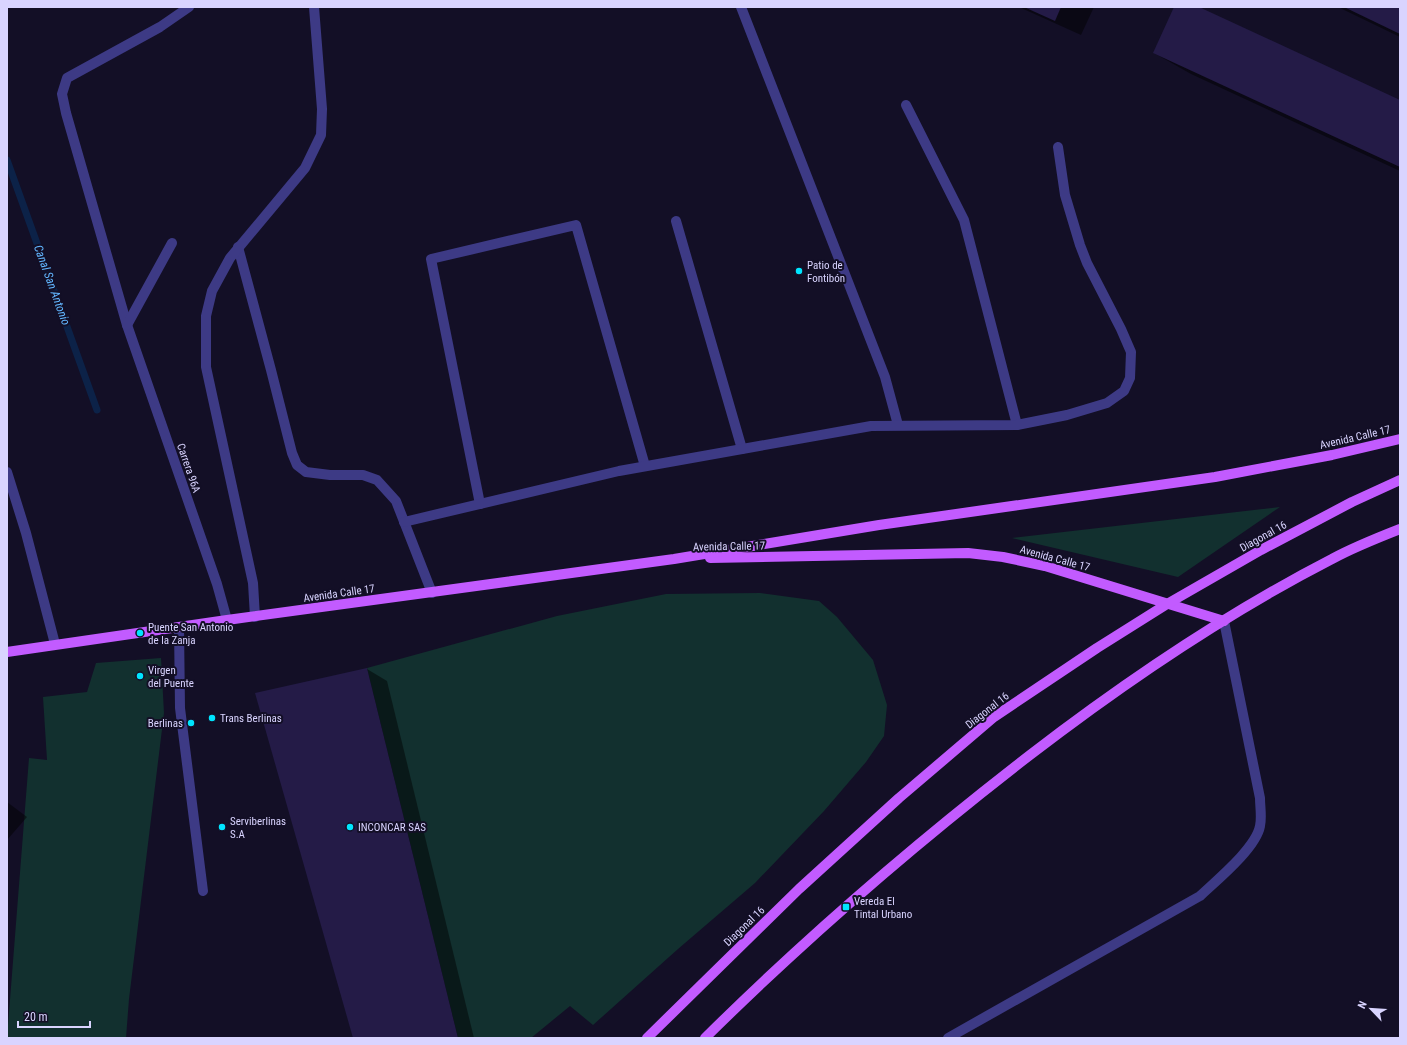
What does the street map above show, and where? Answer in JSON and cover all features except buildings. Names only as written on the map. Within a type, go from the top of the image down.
[{"type":"main road","name":"Avenida Calle 17","points":[[7,652],[227,620],[674,559],[879,525],[1215,477],[1332,455],[1400,439]]},
{"type":"main road","name":"Diagonal 16","points":[[647,1038],[799,889],[899,798],[994,717],[1097,648],[1167,604],[1261,550],[1352,502],[1400,480]]},
{"type":"main road","points":[[705,1038],[846,907],[938,827],[1077,720],[1162,660],[1224,621],[1334,558],[1400,529]]},
{"type":"main road","name":"Avenida Calle 17","points":[[674,559],[968,553],[1003,557],[1045,566],[1224,621]]},
{"type":"lane","name":"Carrera 96A","points":[[189,7],[160,27],[67,78],[62,94],[68,120],[127,325],[217,584],[227,620]]},
{"type":"lane","points":[[255,617],[253,583],[206,367],[206,316],[212,291],[230,258],[305,168],[320,135],[322,108],[314,7]]},
{"type":"lane","points":[[742,7],[884,377],[898,425]]},
{"type":"lane","points":[[906,106],[964,220],[1017,425]]},
{"type":"lane","points":[[404,522],[619,471],[871,426],[1017,425],[1067,415],[1107,403],[1124,391],[1130,378],[1130,352],[1121,329],[1080,245],[1065,195],[1058,147]]},
{"type":"lane","points":[[676,221],[742,449]]},
{"type":"lane","points":[[480,504],[431,259],[576,225],[645,466]]},
{"type":"lane","points":[[127,325],[172,243]]},
{"type":"lane","points":[[238,247],[292,453],[297,465],[306,472],[330,475],[363,475],[377,480],[396,501],[432,593]]},
{"type":"lane","points":[[7,472],[26,533],[55,644]]},
{"type":"lane","points":[[948,1038],[1200,896],[1228,870],[1252,844],[1260,826],[1260,798],[1224,621]]},
{"type":"lane","points":[[179,627],[180,708],[203,891]]},
{"type":"green space","points":[[1280,507],[1178,577],[1012,538]]},
{"type":"green space","points":[[760,593],[819,601],[837,617],[873,660],[887,705],[884,736],[866,762],[824,811],[755,883],[593,1025],[570,1006],[531,1038],[458,1038],[367,668],[557,616],[666,594]]},
{"type":"green space","points":[[161,658],[164,713],[129,999],[126,1038],[7,1038],[29,758],[47,760],[43,697],[87,692],[96,663]]},
{"type":"waterway","name":"Canal San Antonio","points":[[7,160],[97,410]]},
{"type":"place","name":"Patio de Fontibón","points":[[799,271]]},
{"type":"place","name":"Puente San Antonio de la Zanja","points":[[140,633]]},
{"type":"place","name":"Virgen del Puente","points":[[140,676]]},
{"type":"place","name":"Trans Berlinas","points":[[212,718]]},
{"type":"place","name":"Berlinas","points":[[191,723]]},
{"type":"place","name":"Serviberlinas S.A","points":[[222,827]]},
{"type":"place","name":"INCONCAR SAS","points":[[350,827]]},
{"type":"place","name":"Vereda El Tintal Urbano","points":[[846,907]]}]
